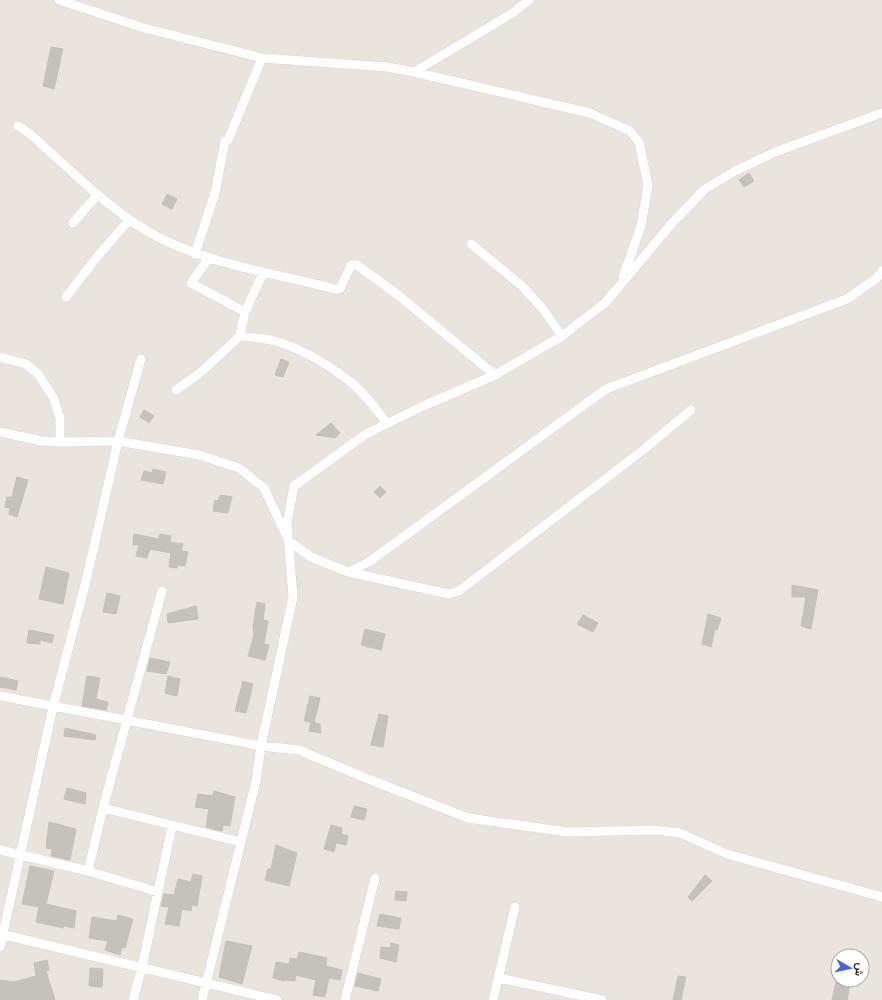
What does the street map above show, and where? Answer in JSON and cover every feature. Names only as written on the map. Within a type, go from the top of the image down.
[{"type":"street","points":[[59,0],[144,28],[262,58],[387,67],[414,72],[590,113],[630,131],[639,142],[648,185],[641,226],[625,274],[606,302]]},
{"type":"street","points":[[414,72],[514,12],[529,0]]},
{"type":"street","points":[[195,254],[215,193],[225,141],[228,140],[262,58]]},
{"type":"street","points":[[202,1000],[256,781],[261,746],[293,597],[288,510],[294,486],[366,434],[387,423],[495,375],[562,336],[606,302],[673,222],[706,189],[735,171],[775,152],[882,113]]},
{"type":"street","points":[[18,126],[129,220],[145,230],[195,254],[263,273],[340,289],[351,265],[357,265],[398,295],[495,375]]},
{"type":"street","points":[[73,223],[97,194]]},
{"type":"street","points":[[66,297],[97,257],[129,220]]},
{"type":"street","points":[[471,244],[522,286],[542,308],[562,336]]},
{"type":"street","points":[[208,258],[191,283],[245,312]]},
{"type":"street","points":[[348,572],[369,562],[606,389],[846,299],[877,278],[882,270]]},
{"type":"street","points":[[176,390],[200,373],[240,336],[245,312],[263,273]]},
{"type":"street","points":[[240,336],[270,340],[283,344],[323,364],[348,380],[366,397],[387,423]]},
{"type":"street","points":[[0,356],[26,364],[38,374],[53,397],[60,418],[60,442]]},
{"type":"street","points":[[0,947],[53,707],[87,577],[118,441],[141,360]]},
{"type":"street","points":[[0,432],[41,441],[118,441],[199,455],[239,468],[264,488],[289,541],[310,557],[348,572],[448,594],[459,592],[643,450],[691,410]]},
{"type":"street","points":[[88,871],[103,808],[162,591]]},
{"type":"street","points":[[0,696],[261,746],[299,750],[468,818],[568,832],[655,830],[680,833],[727,854],[882,897]]},
{"type":"street","points":[[103,808],[240,842]]},
{"type":"street","points":[[133,1000],[142,967],[172,826]]},
{"type":"street","points":[[0,850],[88,871],[158,892]]},
{"type":"street","points":[[345,1000],[375,878]]},
{"type":"street","points":[[493,1000],[515,907]]},
{"type":"street","points":[[2,935],[206,982],[276,1000]]},
{"type":"street","points":[[499,978],[602,1000]]},
{"type":"building","points":[[51,47],[63,49],[54,89],[43,86]]},
{"type":"building","points":[[749,173],[754,181],[744,187],[739,180]]},
{"type":"building","points":[[167,194],[177,199],[172,209],[162,204]]},
{"type":"building","points":[[281,359],[289,362],[283,377],[275,375]]},
{"type":"building","points":[[144,410],[154,416],[149,423],[140,417]]},
{"type":"building","points":[[331,423],[340,433],[335,438],[316,435]]},
{"type":"building","points":[[153,469],[166,472],[163,484],[141,480],[144,471],[152,473]]},
{"type":"building","points":[[17,477],[28,480],[17,517],[9,514],[10,508],[5,507],[7,497],[12,497]]},
{"type":"building","points":[[380,486],[386,492],[380,498],[374,492]]},
{"type":"building","points":[[220,495],[232,497],[228,513],[213,511],[215,500],[218,501]]},
{"type":"building","points":[[134,534],[159,539],[160,534],[171,536],[170,542],[183,544],[181,551],[188,552],[185,566],[178,565],[177,568],[169,567],[171,553],[150,549],[147,558],[136,556],[139,545],[133,545]]},
{"type":"building","points":[[46,567],[69,573],[63,604],[39,599]]},
{"type":"building","points":[[792,585],[818,590],[811,629],[801,626],[806,597],[792,597]]},
{"type":"building","points":[[107,593],[120,596],[116,614],[103,612]]},
{"type":"building","points":[[257,602],[265,604],[263,620],[268,621],[264,644],[269,645],[265,660],[248,656],[254,635],[253,626]]},
{"type":"building","points":[[196,606],[198,619],[168,623],[167,614]]},
{"type":"building","points":[[708,614],[721,618],[717,630],[715,629],[711,647],[702,644]]},
{"type":"building","points":[[583,615],[598,623],[593,632],[577,624]]},
{"type":"building","points":[[365,629],[385,634],[381,650],[361,645]]},
{"type":"building","points":[[29,630],[54,635],[52,643],[40,640],[40,644],[27,643]]},
{"type":"building","points":[[150,658],[170,662],[166,674],[147,671]]},
{"type":"building","points":[[87,676],[100,678],[96,699],[108,702],[106,710],[82,706]]},
{"type":"building","points":[[168,676],[180,679],[177,696],[165,693]]},
{"type":"building","points":[[0,677],[18,681],[16,690],[0,687]]},
{"type":"building","points":[[243,681],[253,684],[246,713],[235,711]]},
{"type":"building","points":[[310,696],[320,698],[314,723],[304,721]]},
{"type":"building","points":[[379,714],[388,716],[383,747],[371,745]]},
{"type":"building","points":[[311,722],[320,724],[321,733],[309,731]]},
{"type":"building","points":[[65,728],[96,735],[95,740],[64,736]]},
{"type":"building","points":[[67,788],[86,793],[85,804],[64,799]]},
{"type":"building","points":[[214,791],[235,797],[230,826],[223,825],[222,831],[206,827],[209,809],[195,807],[198,794],[213,796]]},
{"type":"building","points":[[354,806],[367,809],[364,820],[351,817]]},
{"type":"building","points":[[49,822],[76,829],[70,860],[51,856],[52,849],[46,848]]},
{"type":"building","points":[[331,825],[342,828],[341,834],[348,836],[346,845],[336,843],[334,852],[324,849]]},
{"type":"building","points":[[276,845],[297,853],[289,886],[265,880],[268,869],[271,869]]},
{"type":"building","points":[[30,866],[54,871],[46,904],[76,911],[74,928],[64,926],[63,928],[36,922],[39,907],[22,904]]},
{"type":"building","points":[[193,874],[202,876],[197,906],[192,905],[191,911],[182,909],[179,926],[165,924],[169,907],[161,906],[164,894],[174,895],[178,879],[191,882]]},
{"type":"building","points":[[705,875],[712,881],[692,901],[688,897]]},
{"type":"building","points":[[396,891],[407,892],[406,901],[395,900]]},
{"type":"building","points":[[380,914],[401,918],[399,929],[377,926]]},
{"type":"building","points":[[118,915],[133,919],[125,948],[122,947],[120,955],[105,950],[108,941],[89,938],[92,917],[117,921]]},
{"type":"building","points":[[226,941],[252,946],[242,984],[219,977]]},
{"type":"building","points":[[391,943],[399,945],[396,962],[380,958],[381,947],[390,948]]},
{"type":"building","points":[[299,952],[327,958],[326,966],[342,970],[340,980],[329,978],[325,997],[313,995],[316,980],[296,975],[295,981],[284,981],[273,978],[276,962],[289,964],[290,958],[297,959]]},
{"type":"building","points":[[47,960],[49,970],[46,971],[55,1000],[0,1000],[0,980],[14,982],[36,976],[34,963]]},
{"type":"building","points":[[90,968],[103,969],[102,987],[89,986]]},
{"type":"building","points":[[358,973],[381,979],[378,991],[355,986]]},
{"type":"building","points":[[678,976],[686,977],[681,1000],[673,1000]]},
{"type":"building","points":[[835,988],[849,988],[847,1000],[832,1000]]}]
